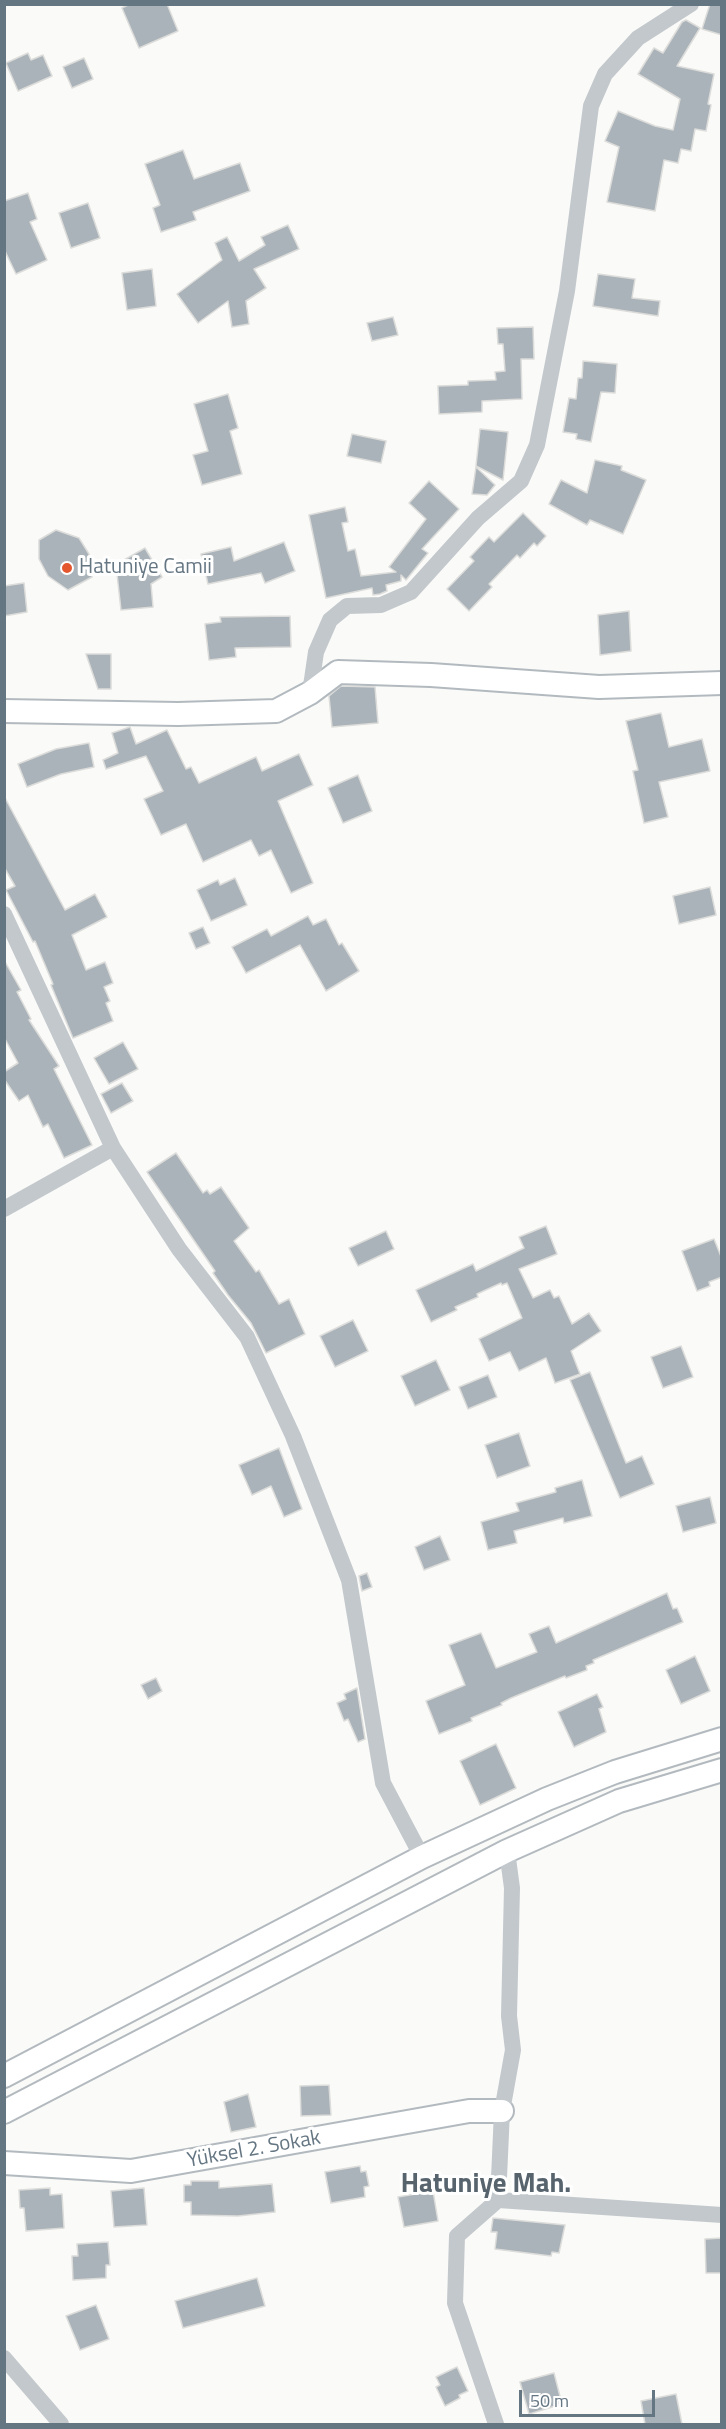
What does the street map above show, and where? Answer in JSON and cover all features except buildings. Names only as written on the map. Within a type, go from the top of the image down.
[{"type":"street","points":[[310,693],[315,652],[330,620],[347,606],[381,605],[411,592],[478,518],[521,481],[537,445],[567,291],[591,106],[605,74],[638,38],[691,4]]},
{"type":"street","points":[[4,711],[178,714],[276,711],[310,693],[338,672],[431,675],[599,687],[722,683]]},
{"type":"street","points":[[4,914],[113,1148],[179,1248],[247,1337],[293,1436],[349,1580],[383,1783],[422,1857]]},
{"type":"street","points":[[4,1209],[113,1148]]},
{"type":"street","points":[[4,2076],[422,1857],[547,1799],[596,1780],[722,1739]]},
{"type":"street","points":[[4,2112],[507,1851],[619,1802],[722,1770]]},
{"type":"street","points":[[498,2200],[502,2111],[513,2050],[509,2016],[512,1888],[507,1851]]},
{"type":"street","name":"Yüksel 2. Sokak","points":[[4,2163],[130,2171],[469,2111],[502,2111]]},
{"type":"street","points":[[496,2424],[455,2303],[457,2236],[498,2200],[722,2215]]},
{"type":"street","points":[[4,2358],[61,2424]]},
{"type":"place","name":"Hatuniye Camii","points":[[67,568]]},
{"type":"district","name":"Hatuniye Mah.","points":[[486,2185]]}]
